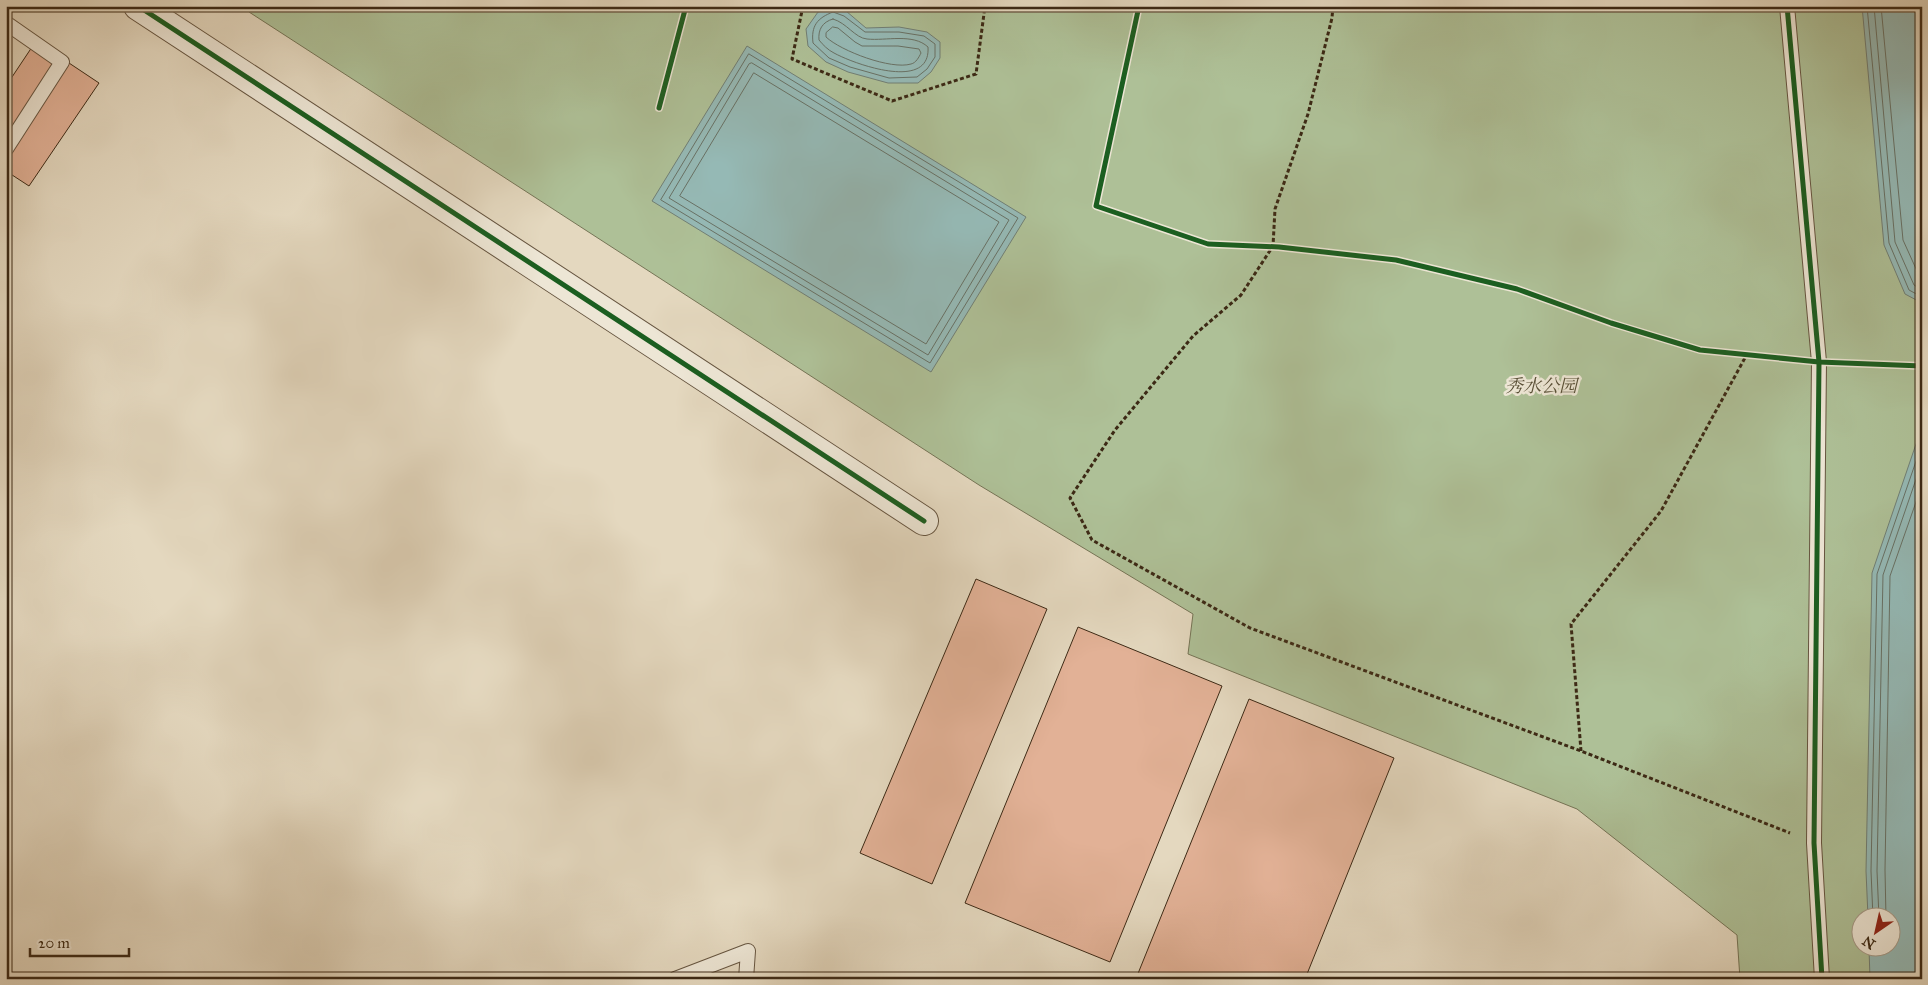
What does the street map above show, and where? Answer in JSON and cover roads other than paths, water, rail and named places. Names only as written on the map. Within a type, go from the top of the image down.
[{"type":"street","points":[[138,6],[924,521]]},
{"type":"lane","points":[[1787,6],[1819,362],[1814,843],[1822,979]]},
{"type":"lane","points":[[6,23],[62,62],[6,149]]},
{"type":"lane","points":[[675,979],[748,951],[746,979]]},
{"type":"water","points":[[1862,6],[1922,6],[1922,303],[1905,294],[1884,245]]},
{"type":"water","points":[[832,8],[846,11],[866,28],[899,27],[927,32],[940,42],[940,58],[931,72],[918,83],[888,83],[848,72],[826,62],[808,46],[806,29],[818,12]]},
{"type":"water","points":[[747,46],[1026,217],[931,372],[652,201]]},
{"type":"water","points":[[1922,433],[1922,979],[1870,979],[1869,958],[1900,958],[1900,908],[1868,908],[1866,871],[1872,573],[1916,444]]},
{"type":"park label","name":"秀水公园","points":[[1541,386]]}]
